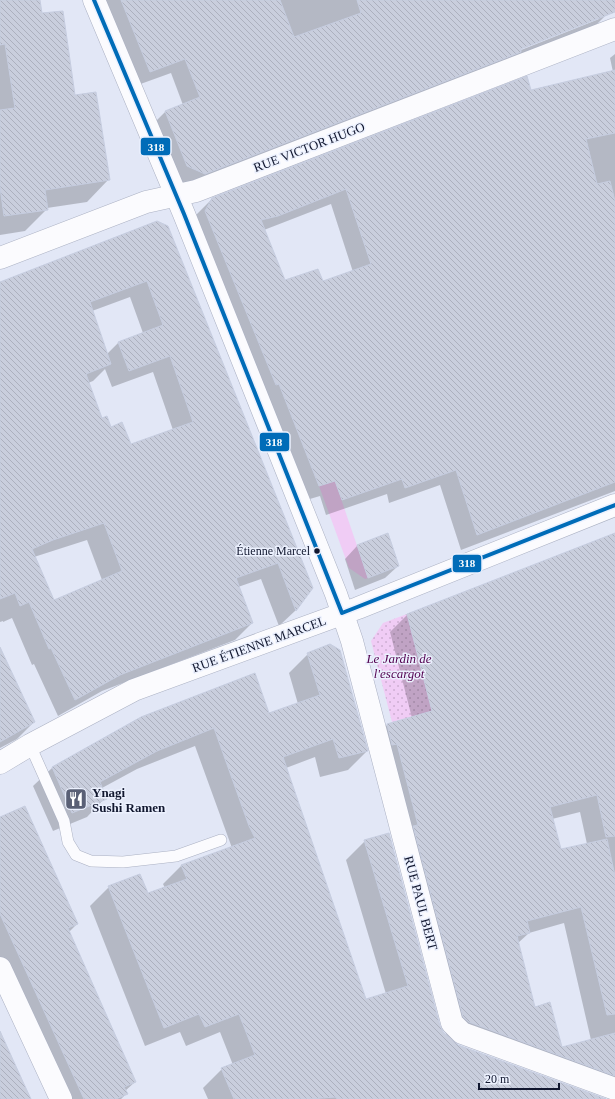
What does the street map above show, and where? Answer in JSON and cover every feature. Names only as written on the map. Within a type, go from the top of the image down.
[{"type":"street","name":"RUE PAUL BERT","points":[[94,0],[176,196],[352,641],[452,1023],[462,1033],[615,1089]]},
{"type":"street","name":"RUE VICTOR HUGO","points":[[0,258],[146,202],[196,191],[615,30]]},
{"type":"street","name":"RUE ÉTIENNE MARCEL","points":[[0,763],[30,745],[134,690],[342,613],[615,505]]},
{"type":"street","points":[[0,968],[62,1099]]},
{"type":"lane","points":[[30,745],[64,821],[68,842],[76,855],[91,861],[123,862],[176,856],[221,840]]},
{"type":"green space","points":[[335,481],[368,578],[365,579],[349,568],[319,486]]},
{"type":"green space","name":"Le Jardin de l'escargot","points":[[407,614],[432,711],[392,722],[371,641],[383,623]]},
{"type":"building","points":[[0,0],[40,0],[42,13],[63,11],[75,95],[96,92],[110,180],[45,190],[48,210],[4,216],[0,187],[0,110],[15,108],[5,44],[0,45]]},
{"type":"building","points":[[121,0],[280,0],[294,37],[361,13],[357,0],[615,0],[615,12],[521,49],[521,52],[205,174],[187,166],[165,111],[200,97],[185,59],[150,72]]},
{"type":"building","points":[[615,70],[615,133],[586,139],[597,184],[610,181],[615,201],[615,482],[477,535],[456,470],[405,488],[402,479],[342,500],[335,481],[319,486],[279,384],[276,385],[205,211],[212,198],[527,76],[531,90]],"holes":[[[346,189],[371,264],[323,281],[318,269],[285,280],[261,220],[278,216]]]},
{"type":"building","points":[[157,221],[168,226],[313,588],[296,611],[278,563],[236,578],[253,623],[120,675],[75,700],[51,648],[49,649],[29,602],[20,606],[15,593],[0,599],[0,282]],"holes":[[[147,281],[163,325],[118,342],[129,371],[170,356],[193,422],[131,444],[122,422],[111,427],[107,416],[102,418],[86,374],[111,364],[90,302]],[[104,523],[122,571],[54,600],[32,549],[53,540]]]},
{"type":"building","points":[[388,533],[399,566],[368,578],[357,545]]},
{"type":"building","points":[[615,533],[615,836],[606,837],[597,795],[550,807],[561,849],[607,839],[615,876],[615,1014],[607,1015],[581,907],[527,921],[530,933],[517,936],[535,1007],[550,1002],[562,1047],[615,1033],[615,1076],[469,1022],[463,1017],[413,826],[418,825],[397,744],[392,745],[387,724],[432,711],[407,614]]},
{"type":"building","points":[[330,644],[340,650],[368,751],[339,758],[333,739],[283,757],[366,999],[408,986],[364,840],[389,833],[440,1026],[443,1032],[458,1045],[606,1099],[337,1099],[336,1097],[309,1099],[234,1099],[221,1068],[255,1055],[239,1014],[205,1027],[199,1014],[164,1028],[108,886],[140,874],[148,893],[187,879],[181,865],[255,838],[249,826],[214,728],[157,751],[100,782],[107,799],[72,813],[52,767],[141,717],[255,673],[269,713],[320,695],[307,653]]},
{"type":"building","points":[[0,647],[35,722],[0,742]]},
{"type":"building","points":[[25,806],[78,924],[68,928],[136,1082],[124,1087],[128,1094],[116,1099],[84,1099],[0,914],[0,817]]},
{"type":"building","points":[[0,1031],[24,1084],[31,1099],[0,1099]]},
{"type":"transit line","name":"318","points":[[94,0],[184,214],[342,613],[615,505]]},
{"type":"place","name":"Étienne Marcel","points":[[317,551]]},
{"type":"place","name":"Ynagi Sushi Ramen","points":[[76,799]]}]
